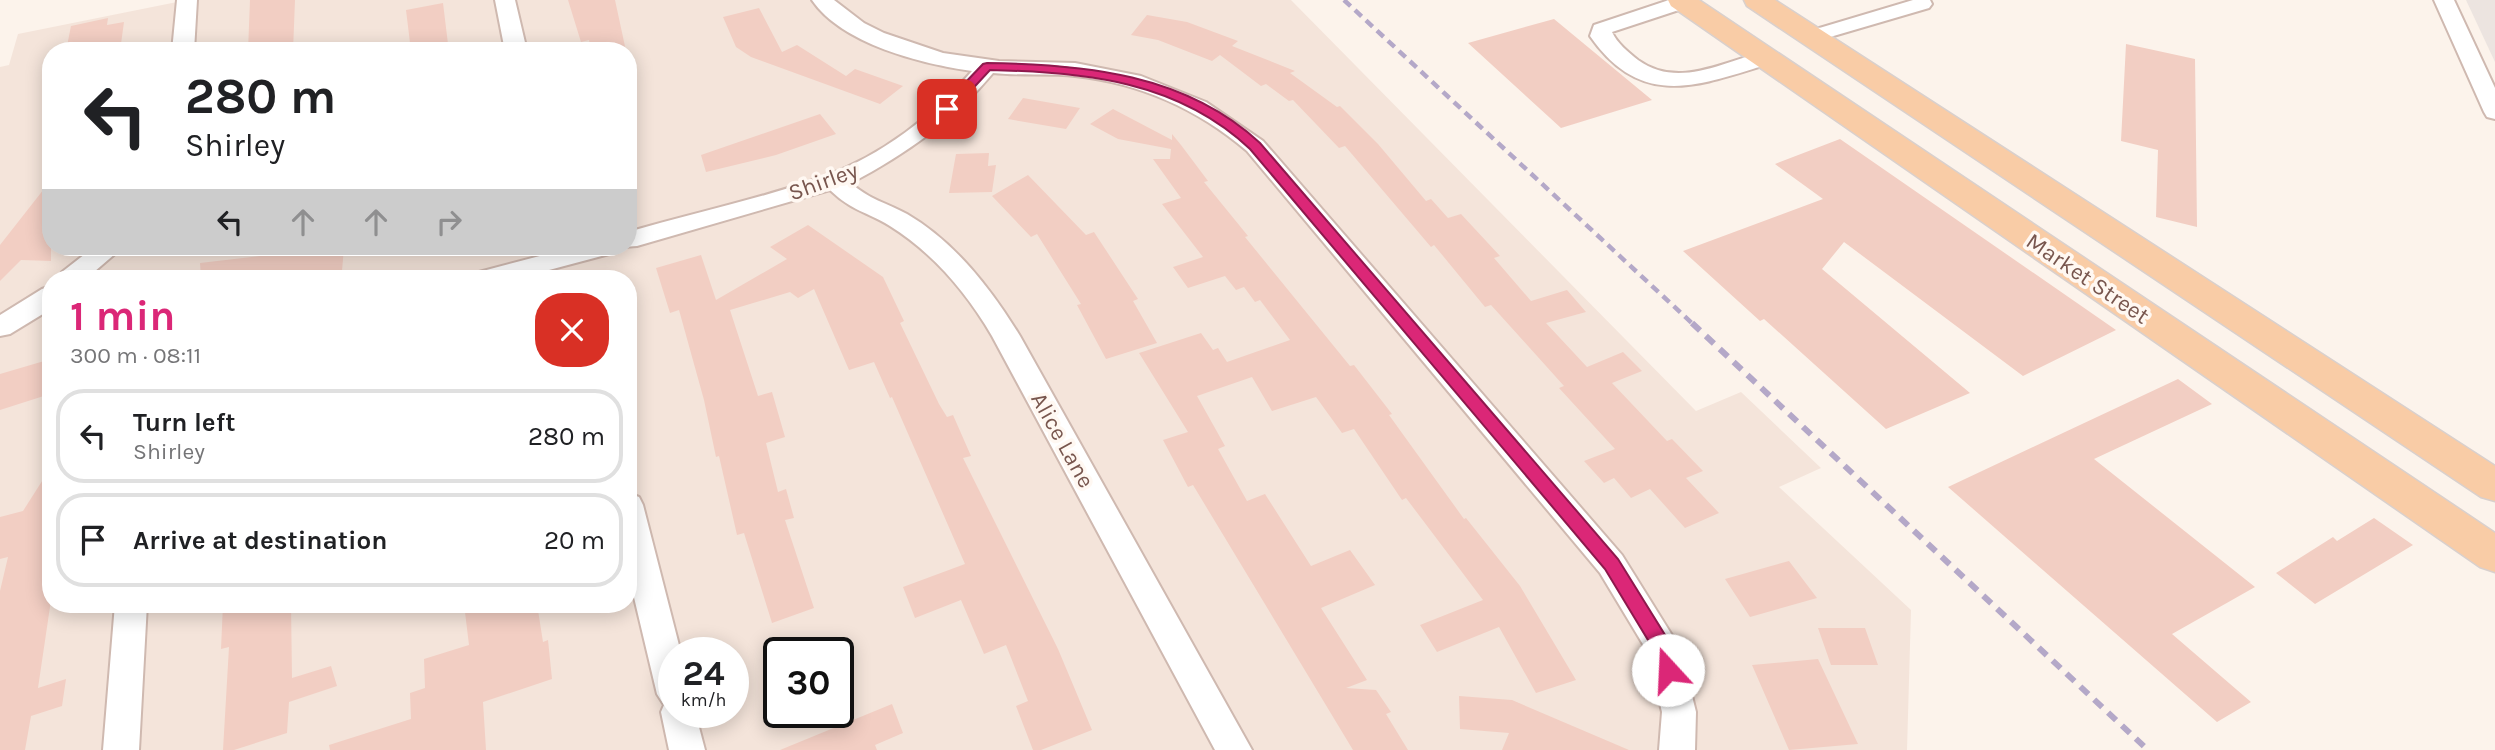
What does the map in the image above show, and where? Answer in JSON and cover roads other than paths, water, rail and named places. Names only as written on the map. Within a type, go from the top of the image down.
[{"type":"main road","points":[[1758,0],[2495,486]]},
{"type":"main road","name":"Market Street","points":[[1683,1],[2495,555]]},
{"type":"street","points":[[184,42],[187,0]]},
{"type":"street","points":[[505,0],[514,42]]},
{"type":"street","points":[[822,0],[845,19],[879,39],[925,55],[987,66],[1088,71],[1153,88],[1211,112],[1236,128],[1255,146],[1611,564],[1663,648],[1679,712],[1677,750]]},
{"type":"street","points":[[2444,0],[2495,112]]},
{"type":"street","points":[[1683,1],[1601,29],[1601,36],[1610,47],[1651,79],[1664,82],[1681,82],[1765,58]]},
{"type":"street","points":[[1813,36],[1922,4]]},
{"type":"street","name":"Shirley","points":[[637,237],[835,181],[888,153],[931,124],[964,94],[987,66]]},
{"type":"street","name":"Alice Lane","points":[[835,181],[856,201],[897,219],[927,240],[981,295],[1234,750]]},
{"type":"street","points":[[81,270],[99,256]]},
{"type":"street","points":[[548,270],[571,267],[589,256]]},
{"type":"street","points":[[0,327],[42,306]]},
{"type":"street","points":[[637,542],[660,637]]},
{"type":"street","points":[[121,750],[130,613]]},
{"type":"street","points":[[682,728],[687,750]]},
{"type":"railway","points":[[1344,0],[1694,325]]},
{"type":"railway","points":[[1692,323],[2148,750]]}]
